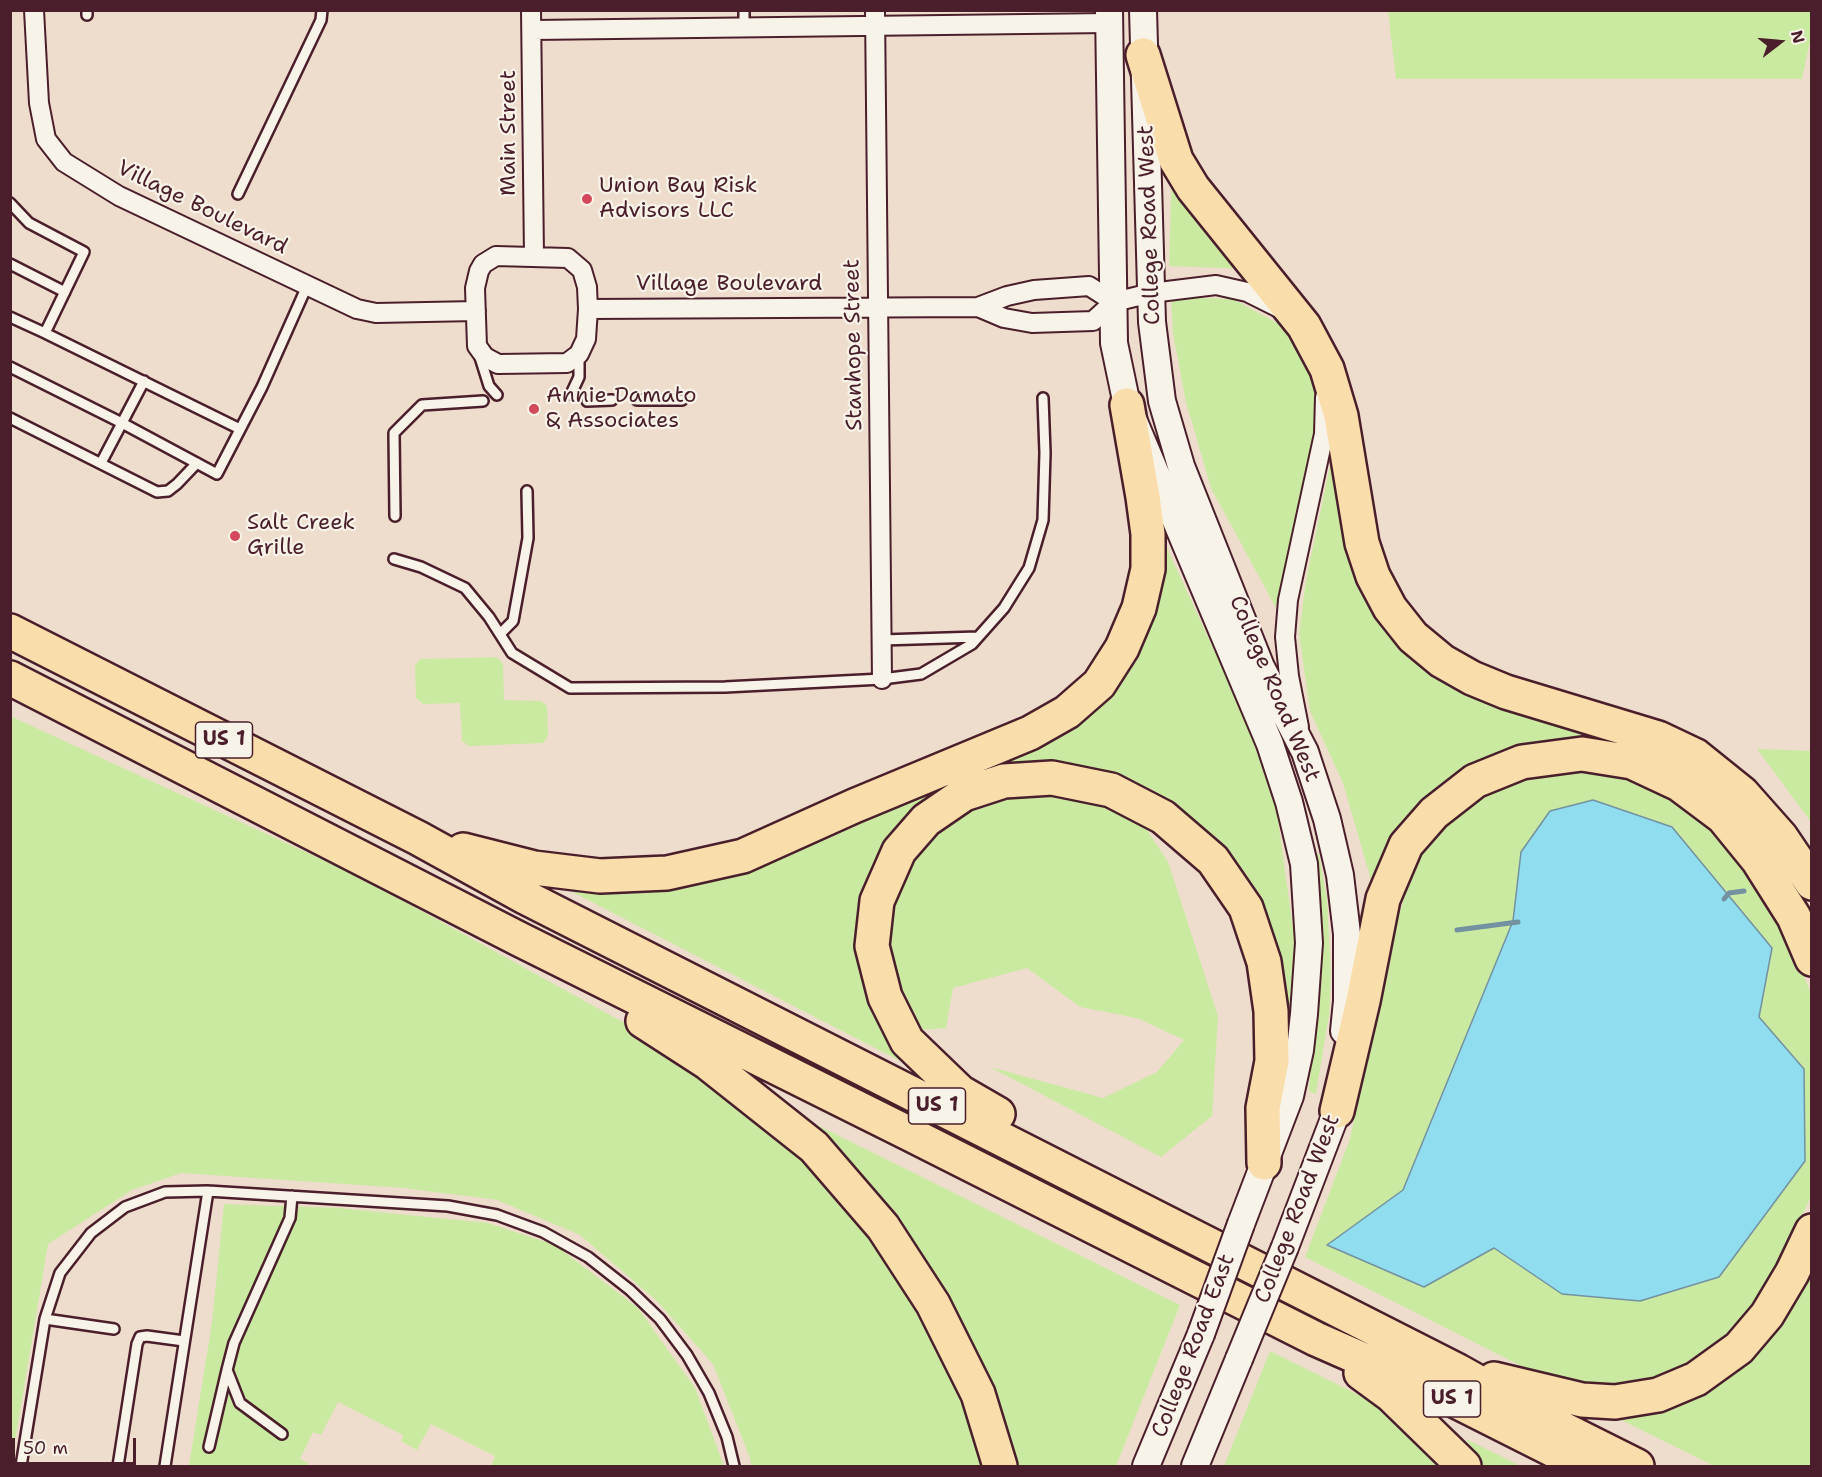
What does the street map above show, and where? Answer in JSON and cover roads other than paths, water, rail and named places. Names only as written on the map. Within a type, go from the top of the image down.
[{"type":"highway","points":[[1143,55],[1176,160],[1187,179],[1304,326],[1327,369],[1338,406],[1362,543],[1373,576],[1390,608],[1413,636],[1442,661],[1472,678],[1506,692],[1658,738],[1696,756],[1742,793],[1781,837],[1812,883]]},
{"type":"highway","points":[[418,838],[534,868],[600,876],[667,873],[743,856],[854,806],[1030,733],[1067,712],[1099,684],[1122,648],[1139,608],[1148,569],[1148,534],[1127,405]]},
{"type":"highway","name":"US 1","points":[[10,631],[418,838],[525,897],[1458,1371],[1551,1423],[1637,1467]]},
{"type":"highway","name":"US 1","points":[[10,678],[519,939],[900,1128],[1316,1339],[1448,1397],[1585,1467]]},
{"type":"highway","points":[[1337,1111],[1363,1001],[1383,899],[1406,845],[1434,813],[1475,781],[1522,762],[1582,754],[1632,762],[1679,784],[1723,817],[1758,860],[1794,917],[1812,959]]},
{"type":"highway","points":[[1109,1193],[1025,1129],[960,1092],[907,1041],[885,997],[873,946],[877,901],[899,850],[926,820],[964,794],[1004,781],[1052,778],[1111,790],[1163,817],[1213,860],[1246,908],[1264,962],[1271,1011],[1272,1061],[1263,1108],[1264,1163]]},
{"type":"highway","points":[[519,939],[708,1063],[813,1147],[883,1227],[933,1304],[978,1394],[1000,1467]]},
{"type":"highway","points":[[1458,1371],[1582,1400],[1615,1402],[1658,1395],[1696,1379],[1739,1348],[1767,1315],[1792,1273],[1812,1231]]},
{"type":"highway","points":[[1316,1339],[1391,1395],[1464,1467]]},
{"type":"street","name":"Village Boulevard","points":[[34,10],[39,103],[46,139],[64,162],[119,196],[349,306],[376,313],[476,311]]},
{"type":"street","name":"Main Street","points":[[531,10],[534,256]]},
{"type":"street","name":"College Road West","points":[[1143,10],[1152,322],[1162,401],[1180,466],[1261,667],[1305,752],[1327,819],[1340,874],[1347,934],[1347,1001],[1337,1111],[1239,1359]]},
{"type":"street","name":"Stanhope Street","points":[[875,17],[882,679]]},
{"type":"street","points":[[532,30],[744,18],[1108,17]]},
{"type":"street","name":"College Road West","points":[[1108,17],[1114,343],[1127,405],[1270,744],[1289,802],[1304,864],[1309,943],[1300,1050],[1290,1096],[1241,1224]]},
{"type":"street","points":[[496,256],[568,258],[582,270],[587,287],[588,309],[586,339],[579,354],[567,363],[498,364],[485,357],[477,346],[475,288],[483,264],[496,256]]},
{"type":"street","name":"Village Boulevard","points":[[978,307],[1004,318],[1032,323],[1072,323],[1093,321],[1113,302],[1151,293],[1216,285],[1247,292],[1274,304],[1304,326]]},
{"type":"street","name":"Village Boulevard","points":[[588,309],[978,307],[1007,296],[1034,290],[1089,286],[1113,302]]},
{"type":"street","points":[[1304,326],[1319,369],[1326,411],[1324,434],[1288,600],[1285,637],[1288,676],[1305,752]]},
{"type":"street","name":"College Road East","points":[[1146,1467],[1201,1334],[1241,1224]]},
{"type":"street","name":"College Road East","points":[[1195,1467],[1239,1359]]},
{"type":"lane","points":[[238,194],[321,21],[322,10]]},
{"type":"lane","points":[[10,202],[29,223],[84,252],[45,333]]},
{"type":"lane","points":[[10,264],[65,292]]},
{"type":"lane","points":[[10,367],[217,474],[262,387],[307,286]]},
{"type":"lane","points":[[10,317],[240,429]]},
{"type":"lane","points":[[477,346],[486,380],[497,395]]},
{"type":"lane","points":[[571,394],[579,377],[579,354]]},
{"type":"lane","points":[[101,463],[144,381]]},
{"type":"lane","points":[[394,559],[421,567],[465,588],[489,617],[512,653],[570,688],[725,687],[882,679],[921,674],[972,644],[1004,608],[1029,568],[1043,520],[1045,453],[1043,398]]},
{"type":"lane","points":[[591,401],[612,400]]},
{"type":"lane","points":[[637,400],[682,400]]},
{"type":"lane","points":[[394,516],[394,433],[422,405],[483,401]]},
{"type":"lane","points":[[10,418],[157,492],[168,490],[177,484],[197,463]]},
{"type":"lane","points":[[500,634],[513,621],[528,538],[527,491]]},
{"type":"lane","points":[[882,640],[978,637]]},
{"type":"lane","points":[[165,1467],[208,1191]]},
{"type":"lane","points":[[21,1467],[45,1319],[60,1273],[91,1233],[125,1207],[165,1192],[208,1191],[448,1206],[497,1215],[543,1232],[588,1257],[630,1290],[660,1319],[687,1355],[709,1394],[727,1437],[734,1467]]},
{"type":"lane","points":[[209,1447],[234,1343],[290,1218],[292,1196]]},
{"type":"lane","points":[[45,1319],[114,1329]]},
{"type":"lane","points":[[118,1467],[136,1344],[140,1337],[147,1336],[184,1341]]},
{"type":"lane","points":[[227,1370],[240,1403],[282,1434]]},
{"type":"water","points":[[1593,800],[1672,827],[1772,948],[1759,1017],[1804,1069],[1805,1161],[1719,1277],[1640,1301],[1562,1294],[1494,1248],[1424,1287],[1327,1245],[1403,1190],[1513,921],[1521,852],[1550,811]]},
{"type":"waterway","points":[[1724,899],[1729,893],[1744,891]]},
{"type":"waterway","points":[[1457,930],[1518,922]]},
{"type":"place","name":"Union Bay Risk Advisors LLC","points":[[587,199]]},
{"type":"place","name":"Annie Damato & Associates","points":[[534,409]]},
{"type":"place","name":"Salt Creek Grille","points":[[235,536]]}]
